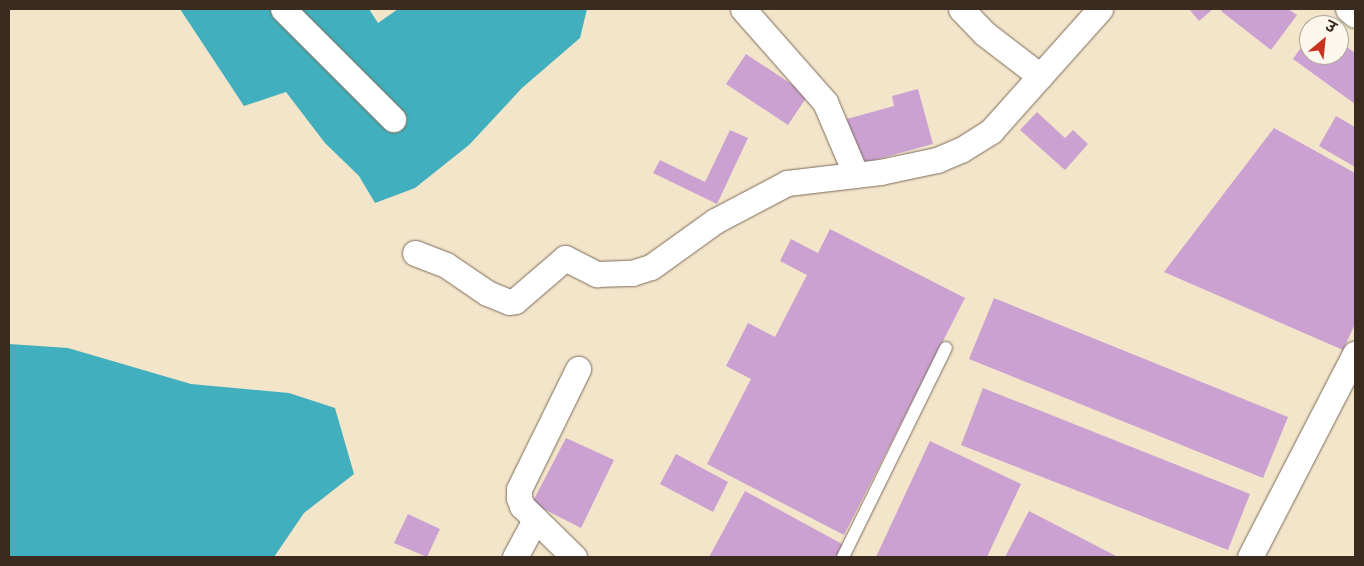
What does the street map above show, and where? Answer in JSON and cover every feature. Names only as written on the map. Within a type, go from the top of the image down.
[{"type":"street","points":[[283,9],[394,119]]},
{"type":"street","points":[[742,9],[831,110],[856,175]]},
{"type":"street","points":[[961,9],[984,33],[1040,76]]},
{"type":"street","points":[[416,253],[446,265],[501,300],[515,301],[565,258],[597,274],[641,270],[659,263],[715,221],[770,190],[787,183],[856,175],[937,160],[961,150],[991,130],[1100,9]]},
{"type":"street","points":[[1348,9],[1355,15]]},
{"type":"street","points":[[1250,557],[1355,354]]},
{"type":"street","points":[[574,557],[522,506],[519,489],[578,368]]},
{"type":"street","points":[[515,557],[535,520]]},
{"type":"lane","points":[[843,557],[946,348]]},
{"type":"water","points":[[180,9],[369,9],[378,23],[398,9],[587,9],[580,38],[522,88],[469,145],[415,188],[375,203],[359,176],[325,143],[286,92],[244,106]]},
{"type":"water","points":[[9,344],[68,348],[191,384],[289,393],[335,408],[354,474],[304,513],[274,557],[9,557]]},
{"type":"building","points":[[1189,9],[1213,9],[1199,21]]},
{"type":"building","points":[[1223,9],[1288,9],[1297,15],[1271,50],[1221,11]]},
{"type":"building","points":[[1349,48],[1355,53],[1355,104],[1301,65],[1349,65]]},
{"type":"building","points":[[1299,50],[1299,63],[1293,59]]},
{"type":"building","points":[[746,54],[808,95],[788,125],[726,84]]},
{"type":"building","points":[[918,89],[933,144],[856,165],[843,120],[894,106],[892,96]]},
{"type":"building","points":[[1037,112],[1065,138],[1073,130],[1088,144],[1065,170],[1020,130]]},
{"type":"building","points":[[1336,116],[1355,127],[1355,167],[1319,146]]},
{"type":"building","points":[[1274,128],[1355,173],[1355,324],[1343,350],[1164,272]]},
{"type":"building","points":[[730,130],[748,138],[717,204],[653,173],[660,160],[705,182]]},
{"type":"building","points":[[830,229],[965,298],[844,535],[707,464],[751,379],[726,366],[748,323],[775,337],[807,275],[780,261],[791,239],[818,253]]},
{"type":"building","points":[[994,298],[1288,417],[1263,478],[969,359]]},
{"type":"building","points":[[983,388],[1250,494],[1228,550],[961,445]]},
{"type":"building","points":[[566,438],[614,460],[581,528],[532,503]]},
{"type":"building","points":[[930,441],[1021,484],[987,557],[876,557]]},
{"type":"building","points":[[676,454],[728,482],[713,512],[660,484]]},
{"type":"building","points":[[745,491],[844,545],[837,557],[709,557]]},
{"type":"building","points":[[1029,511],[1118,557],[1005,557]]},
{"type":"building","points":[[408,514],[440,529],[427,557],[394,543]]}]
